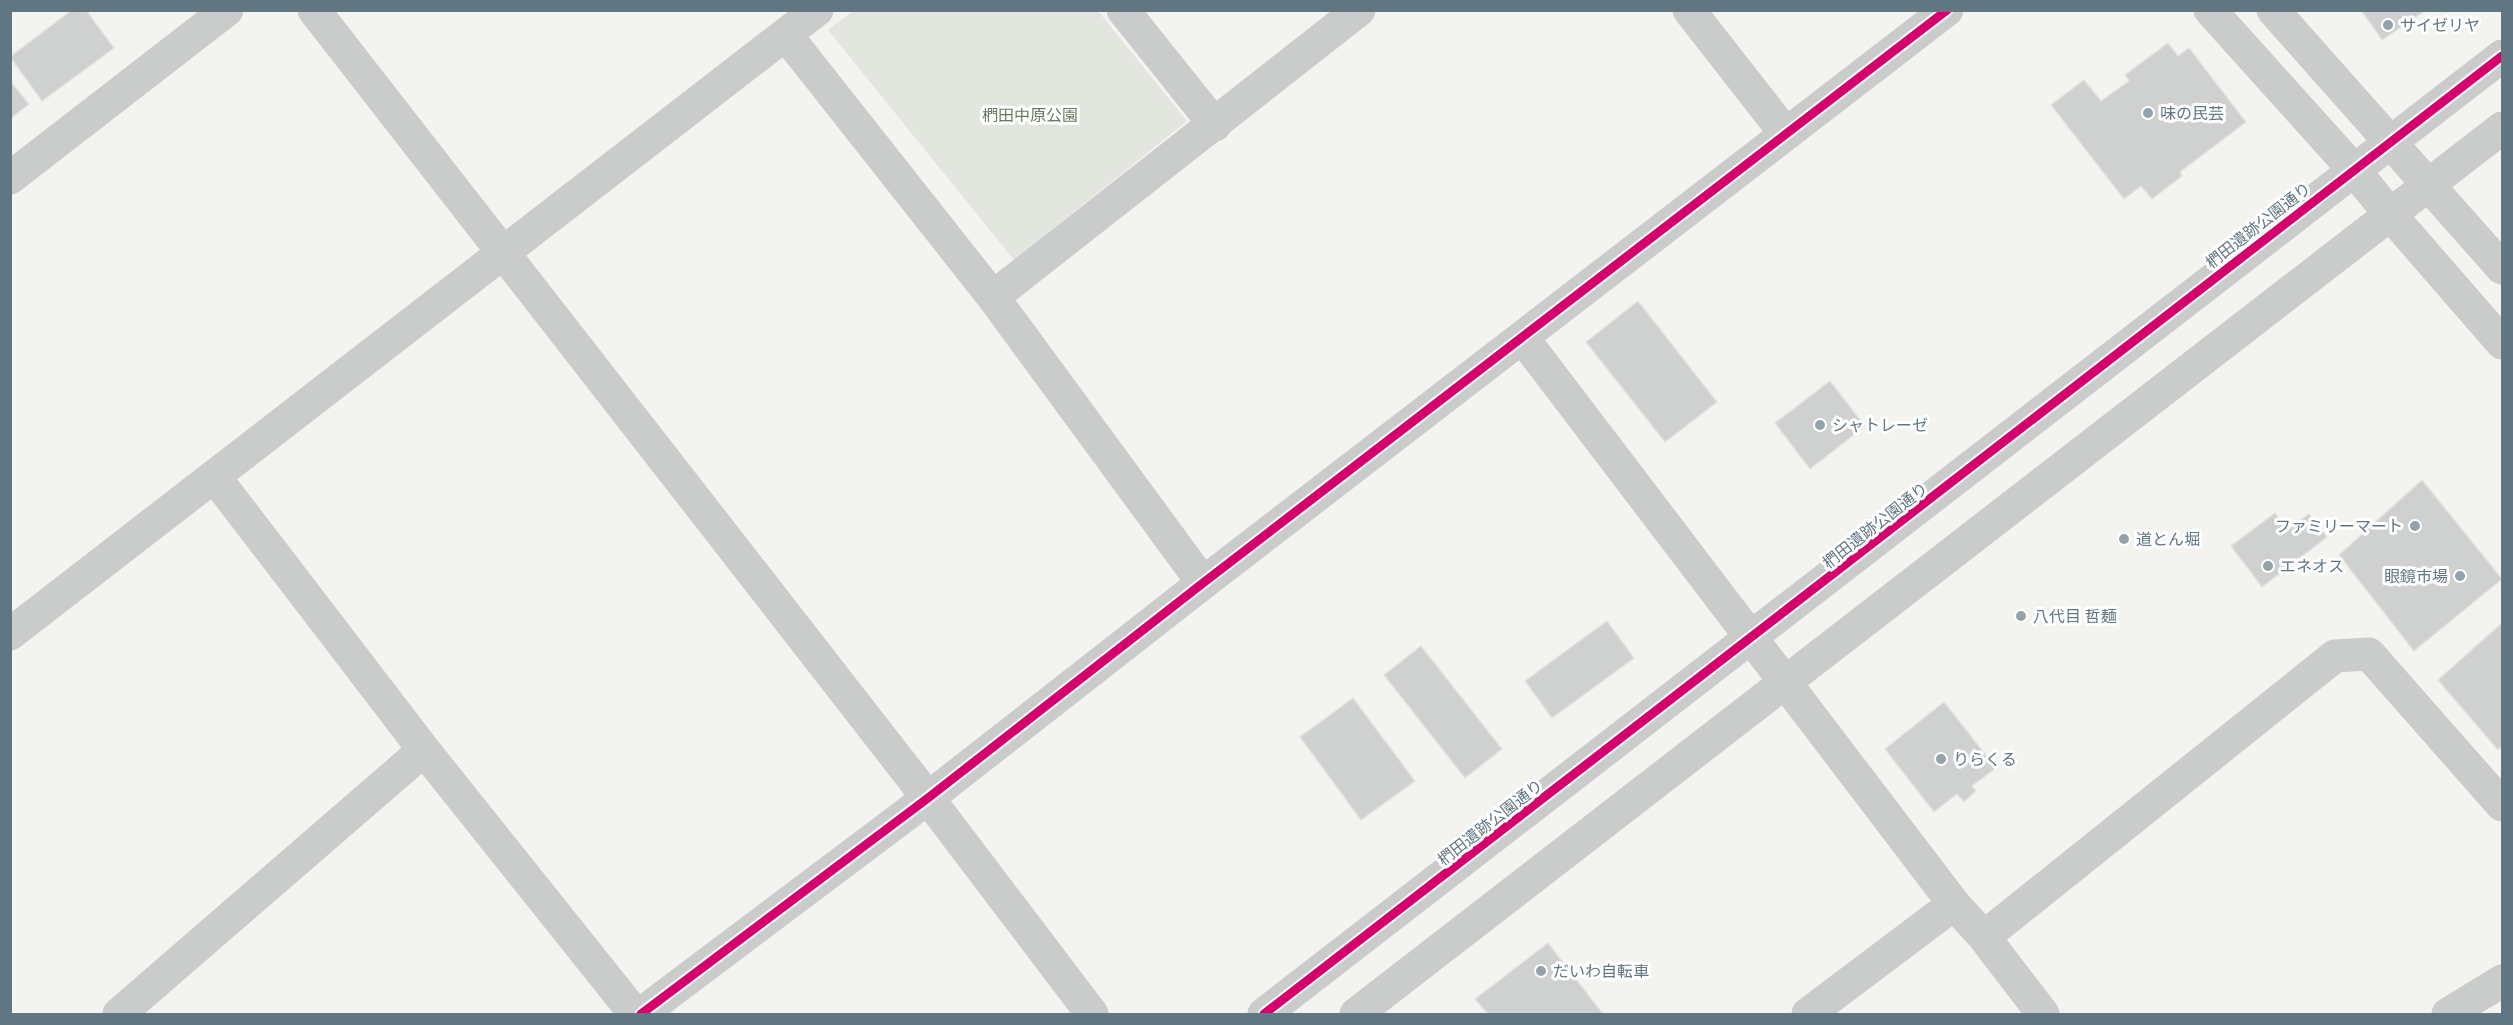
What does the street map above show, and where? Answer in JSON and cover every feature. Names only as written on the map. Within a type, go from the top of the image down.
[{"type":"street","points":[[10,178],[227,10]]},
{"type":"street","points":[[314,10],[928,798],[1092,1014]]},
{"type":"street","points":[[10,634],[817,10]]},
{"type":"street","points":[[1123,10],[1215,125]]},
{"type":"street","points":[[993,297],[1359,10]]},
{"type":"street","points":[[1689,10],[1786,134]]},
{"type":"street","points":[[641,1014],[928,798],[1203,583],[1947,10]]},
{"type":"street","points":[[2210,10],[2354,170],[2502,343]]},
{"type":"street","points":[[2272,10],[2430,184],[2502,268]]},
{"type":"street","points":[[786,35],[993,297],[1203,583]]},
{"type":"street","name":"椚田遺跡公園通り","points":[[1264,1014],[1751,640],[2502,56]]},
{"type":"street","points":[[1356,1014],[2193,368],[2389,213],[2502,128]]},
{"type":"street","points":[[1522,338],[1954,904],[1984,937],[2043,1014]]},
{"type":"street","points":[[214,476],[424,750],[635,1014]]},
{"type":"street","points":[[1984,937],[2335,657],[2368,654],[2502,805]]},
{"type":"street","points":[[119,1014],[424,750]]},
{"type":"street","points":[[1808,1014],[1954,904]]},
{"type":"street","points":[[2448,1014],[2502,981]]},
{"type":"green space","name":"椚田中原公園","points":[[853,11],[1098,11],[1187,121],[1014,260],[828,30]]},
{"type":"building","points":[[72,10],[86,10],[114,48],[42,101],[10,57]]},
{"type":"building","name":"サイゼリヤ","points":[[2361,10],[2426,10],[2382,40]]},
{"type":"building","name":"味の民芸","points":[[2168,43],[2178,56],[2189,48],[2246,122],[2180,172],[2182,176],[2152,199],[2141,186],[2124,199],[2051,105],[2084,80],[2101,101],[2129,81],[2125,75]]},
{"type":"building","points":[[10,81],[29,104],[10,119]]},
{"type":"building","points":[[1638,301],[1717,402],[1665,442],[1586,342]]},
{"type":"building","name":"シャトレーゼ","points":[[1830,381],[1865,426],[1810,469],[1775,423]]},
{"type":"building","points":[[2422,480],[2502,579],[2414,651],[2339,555]]},
{"type":"building","name":"エネオス","points":[[2275,513],[2288,530],[2309,514],[2327,537],[2262,587],[2231,546]]},
{"type":"building","points":[[1607,621],[1634,658],[1552,718],[1525,681]]},
{"type":"building","points":[[2502,623],[2502,746],[2498,750],[2438,680]]},
{"type":"building","points":[[1421,646],[1502,749],[1465,778],[1384,675]]},
{"type":"building","points":[[1353,698],[1415,781],[1361,820],[1300,737]]},
{"type":"building","name":"りらくる","points":[[1944,702],[1996,768],[1972,786],[1976,791],[1964,802],[1957,794],[1934,812],[1885,749]]},
{"type":"building","name":"だいわ自転車","points":[[1548,943],[1603,1014],[1488,1014],[1475,999]]},
{"type":"cycle path","points":[[641,1014],[928,798],[1203,583],[1947,10]]},
{"type":"cycle path","points":[[1264,1014],[2502,56]]},
{"type":"place","name":"サイゼリヤ","points":[[2388,25]]},
{"type":"place","name":"味の民芸","points":[[2148,113]]},
{"type":"place","name":"シャトレーゼ","points":[[1820,425]]},
{"type":"place","name":"ファミリーマート","points":[[2415,526]]},
{"type":"place","name":"道とん堀","points":[[2124,539]]},
{"type":"place","name":"エネオス","points":[[2268,566]]},
{"type":"place","name":"眼鏡市場","points":[[2460,576]]},
{"type":"place","name":"八代目 哲麺","points":[[2021,616]]},
{"type":"place","name":"りらくる","points":[[1941,759]]},
{"type":"place","name":"だいわ自転車","points":[[1541,971]]}]
